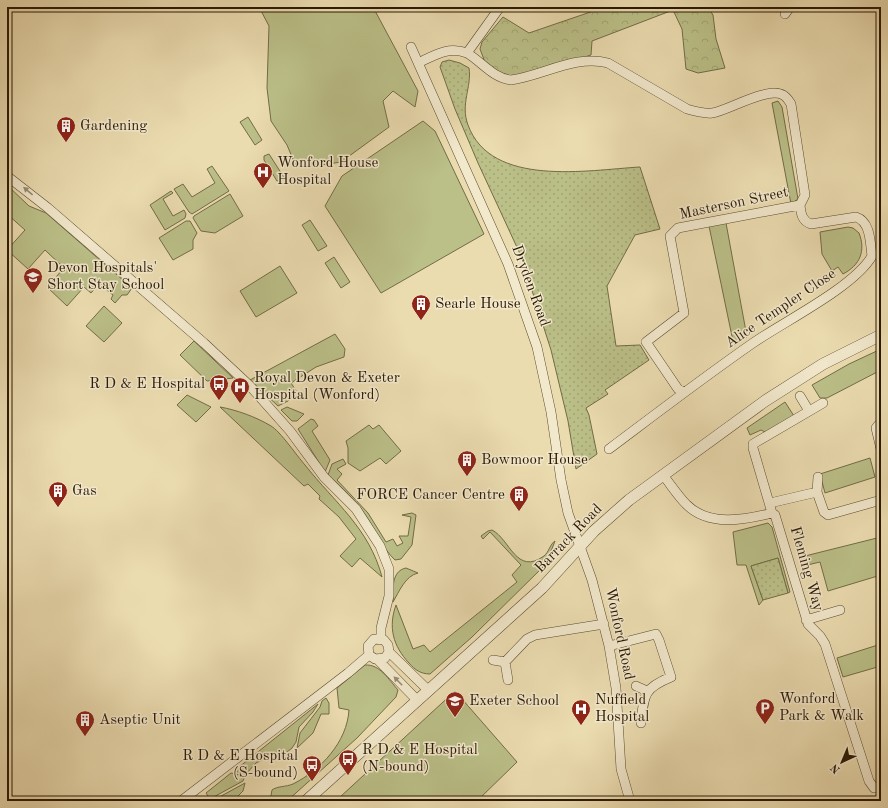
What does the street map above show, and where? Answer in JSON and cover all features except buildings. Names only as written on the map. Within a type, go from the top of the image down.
[{"type":"street","points":[[418,63],[448,50],[459,50],[466,53],[500,7]]},
{"type":"street","name":"Dryden Road","points":[[411,48],[508,264],[537,347],[551,412],[562,486],[568,513],[581,546]]},
{"type":"street","name":"Masterson Street","points":[[466,53],[490,72],[505,80],[511,80],[592,60],[608,63],[687,109],[697,112],[712,113],[743,101],[778,93],[784,95],[791,104],[805,195],[800,205],[678,228],[672,232],[671,240],[684,313],[646,342],[678,389],[684,392]]},
{"type":"street","points":[[7,176],[48,208],[204,343],[249,385],[290,431],[324,477],[356,509],[380,546],[389,569],[389,596],[380,638]]},
{"type":"street","name":"Alice Templer Close","points":[[609,449],[684,392],[754,343],[838,289],[877,258],[866,224],[862,219],[856,217],[811,224],[806,222],[802,217],[800,205]]},
{"type":"street","name":"Barrack Road","points":[[306,801],[430,691],[542,588],[594,531],[629,500],[764,401],[823,364],[881,335]]},
{"type":"street","points":[[800,396],[809,412]]},
{"type":"street","points":[[772,513],[753,444],[823,403]]},
{"type":"street","points":[[881,422],[876,428],[881,449]]},
{"type":"street","name":"Fleming Way","points":[[663,476],[687,505],[707,517],[729,520],[772,513],[777,522],[806,620],[810,628],[820,636],[825,644],[869,781],[874,788],[881,788]]},
{"type":"street","points":[[818,477],[817,492],[824,512],[828,515],[881,500]]},
{"type":"street","points":[[770,503],[817,492]]},
{"type":"street","name":"Wonford Road","points":[[581,546],[609,646],[616,688],[621,769],[630,801]]},
{"type":"street","points":[[806,620],[840,610]]},
{"type":"street","points":[[504,662],[526,639],[536,635],[604,624]]},
{"type":"street","points":[[609,646],[656,634],[671,677],[651,687],[647,691],[642,707],[641,722]]},
{"type":"street","points":[[418,701],[378,660],[369,655],[367,649],[369,643],[374,639],[380,638],[387,642],[389,652],[430,691]]},
{"type":"street","points":[[378,660],[385,658],[389,652]]},
{"type":"street","points":[[181,801],[348,674],[369,655]]},
{"type":"street","points":[[494,660],[504,662]]},
{"type":"street","points":[[504,662],[508,680]]},
{"type":"street","points":[[636,686],[647,691]]},
{"type":"green space","points":[[259,7],[373,7],[418,91],[415,107],[393,91],[383,101],[389,127],[341,162],[309,167],[295,164],[287,145],[271,121],[267,88],[269,26]]},
{"type":"green space","points":[[605,7],[708,7],[713,15],[716,39],[725,68],[698,73],[686,69],[682,29],[673,10],[592,41],[591,55],[549,68],[513,76],[504,76],[486,65],[480,49],[482,42],[503,17],[529,33]]},
{"type":"green space","points":[[449,60],[460,63],[469,68],[469,82],[465,110],[468,125],[480,145],[497,159],[519,167],[543,171],[594,171],[640,167],[660,229],[635,235],[607,286],[616,346],[640,345],[649,360],[605,390],[608,394],[586,408],[589,415],[597,454],[576,469],[568,421],[551,350],[521,256],[478,163],[455,109],[440,67],[442,62]]},
{"type":"green space","points":[[778,101],[782,107],[798,199],[791,204],[772,103]]},
{"type":"green space","points":[[248,117],[262,140],[255,145],[240,122]]},
{"type":"green space","points":[[423,121],[435,131],[484,234],[381,293],[325,206],[342,176]]},
{"type":"green space","points":[[269,154],[285,179],[277,181],[264,160],[264,156]]},
{"type":"green space","points":[[212,166],[229,191],[192,214],[189,212],[174,189],[183,184],[192,197],[215,183],[207,169]]},
{"type":"green space","points":[[7,185],[29,206],[46,213],[132,288],[127,295],[122,295],[115,303],[111,299],[113,295],[99,284],[91,293],[84,287],[67,306],[47,287],[64,268],[45,250],[28,269],[7,250],[25,230],[7,214]]},
{"type":"green space","points":[[171,191],[173,193],[163,199],[173,216],[184,210],[186,214],[185,218],[165,230],[150,205]]},
{"type":"green space","points":[[230,194],[243,216],[215,233],[201,231],[193,218],[194,216]]},
{"type":"green space","points":[[310,220],[327,246],[318,251],[302,225]]},
{"type":"green space","points":[[186,221],[190,221],[197,233],[193,240],[193,249],[173,260],[159,238]]},
{"type":"green space","points":[[726,223],[747,337],[734,346],[709,226]]},
{"type":"green space","points":[[848,227],[853,228],[859,233],[862,246],[860,257],[857,262],[843,274],[838,267],[832,271],[822,254],[820,232]]},
{"type":"green space","points":[[334,257],[350,282],[341,288],[325,263]]},
{"type":"green space","points":[[280,266],[297,293],[256,317],[240,291]]},
{"type":"green space","points":[[104,306],[122,323],[104,342],[86,326]]},
{"type":"green space","points":[[335,334],[345,349],[344,357],[316,367],[291,383],[297,392],[288,401],[278,406],[250,380]]},
{"type":"green space","points":[[194,341],[233,378],[207,381],[180,355]]},
{"type":"green space","points":[[881,349],[881,370],[827,398],[820,398],[812,385],[849,364]]},
{"type":"green space","points":[[187,395],[211,407],[196,422],[177,405]]},
{"type":"green space","points":[[785,402],[794,416],[765,432],[761,430],[750,435],[747,428]]},
{"type":"green space","points":[[220,407],[253,417],[271,426],[279,433],[360,530],[369,544],[382,577],[360,558],[352,567],[340,556],[356,539],[339,517],[319,499],[320,496],[308,484],[304,486]]},
{"type":"green space","points":[[287,407],[304,414],[297,421],[292,421],[281,410]]},
{"type":"green space","points":[[311,419],[314,420],[318,426],[312,431],[330,460],[325,472],[298,429]]},
{"type":"green space","points":[[369,425],[373,429],[379,425],[401,451],[386,464],[380,458],[360,471],[348,463],[348,448],[346,441]]},
{"type":"green space","points":[[870,458],[875,477],[825,493],[820,474]]},
{"type":"green space","points":[[343,459],[346,464],[337,469],[342,474],[337,480],[368,513],[386,542],[393,539],[397,546],[403,543],[399,536],[408,536],[411,517],[402,515],[412,513],[416,515],[412,545],[401,559],[395,560],[390,555],[362,510],[328,475],[332,464]]},
{"type":"green space","points":[[768,523],[772,527],[790,592],[788,593],[778,558],[751,566],[763,600],[759,605],[746,565],[737,565],[733,532]]},
{"type":"green space","points":[[492,530],[504,541],[514,554],[527,562],[534,561],[544,556],[555,541],[546,564],[472,637],[430,674],[416,670],[404,657],[396,643],[392,629],[392,621],[396,605],[413,649],[424,645],[430,652],[517,582],[512,575],[521,565],[490,532],[483,539],[481,536]]},
{"type":"green space","points":[[881,537],[881,575],[828,591],[820,562],[803,566],[801,557]]},
{"type":"green space","points":[[778,558],[788,593],[763,600],[751,566]]},
{"type":"green space","points":[[406,568],[418,573],[409,577],[393,602],[395,577],[401,570]]},
{"type":"green space","points":[[881,644],[881,666],[843,677],[837,658]]},
{"type":"green space","points":[[365,665],[375,667],[384,673],[398,690],[396,697],[357,738],[287,801],[270,801],[272,790],[293,784],[303,778],[322,763],[338,744],[347,722],[349,710],[339,708],[337,688]]},
{"type":"green space","name":"Exeter School","points":[[455,691],[517,762],[477,801],[342,801],[339,798]]},
{"type":"green space","points":[[326,698],[329,703],[329,714],[321,714],[313,733],[297,748],[300,733],[320,707],[322,701]]},
{"type":"green space","points":[[318,704],[313,712],[299,727],[296,742],[292,748],[280,758],[266,758],[256,763],[246,774],[234,771]]},
{"type":"green space","points":[[231,773],[245,776],[243,781],[210,799],[206,793]]},
{"type":"green space","points":[[245,783],[243,791],[234,800],[212,801]]},
{"type":"place","name":"Gardening","points":[[66,143]]},
{"type":"place","name":"Wonford House Hospital","points":[[263,189]]},
{"type":"place","name":"Devon Hospitals' Short Stay School","points":[[33,294]]},
{"type":"place","name":"Searle House","points":[[421,321]]},
{"type":"place","name":"R D & E Hospital","points":[[219,401]]},
{"type":"place","name":"Royal Devon & Exeter Hospital (Wonford)","points":[[240,404]]},
{"type":"place","name":"Bowmoor House","points":[[467,477]]},
{"type":"place","name":"Gas","points":[[58,508]]},
{"type":"place","name":"FORCE Cancer Centre","points":[[519,512]]},
{"type":"place","name":"Exeter School","points":[[455,718]]},
{"type":"place","name":"Wonford Park & Walk","points":[[765,725]]},
{"type":"place","name":"Nuffield Hospital","points":[[581,726]]},
{"type":"place","name":"Aseptic Unit","points":[[85,737]]},
{"type":"place","name":"R D & E Hospital (N-bound)","points":[[348,776]]},
{"type":"place","name":"R D & E Hospital (S-bound)","points":[[312,782]]}]
